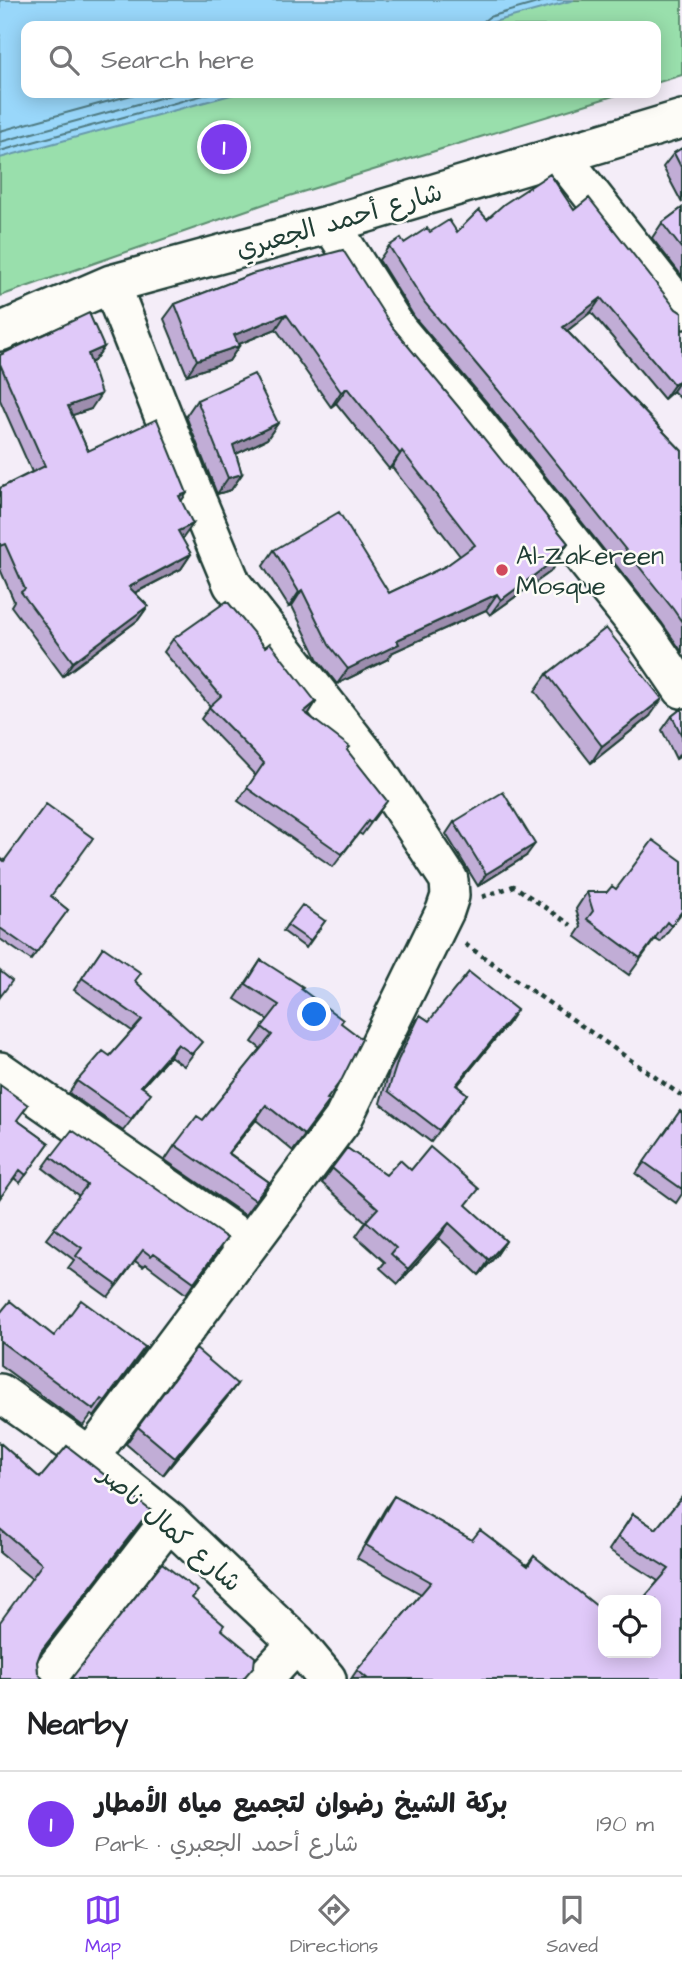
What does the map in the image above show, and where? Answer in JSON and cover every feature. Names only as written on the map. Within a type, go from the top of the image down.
[{"type":"street","name":"شارع أحمد الجعبري","points":[[0,332],[111,284],[331,224],[682,118]]},
{"type":"street","points":[[561,156],[682,310]]},
{"type":"street","points":[[331,224],[398,330],[646,636],[682,689]]},
{"type":"street","points":[[90,1457],[343,1119],[442,918],[450,896],[449,880],[370,760],[232,584],[111,284]]},
{"type":"street","points":[[0,1071],[249,1244]]},
{"type":"street","name":"شارع كمال ناصر","points":[[0,1393],[90,1457],[169,1521],[297,1643],[327,1679]]},
{"type":"street","points":[[47,1679],[169,1521]]},
{"type":"street","points":[[264,1679],[297,1643]]},
{"type":"path","points":[[571,925],[514,886],[442,918],[682,1096]]},
{"type":"green space","points":[[0,0],[682,0],[682,75],[661,81],[661,21],[21,21],[21,98],[607,98],[273,201],[0,296]]},
{"type":"water","points":[[0,0],[574,0],[497,21],[21,21],[21,98],[220,98],[0,158]]},
{"type":"building","points":[[682,148],[682,169],[674,153]]},
{"type":"building","points":[[550,174],[574,210],[589,198],[676,309],[682,313],[682,378],[674,385],[601,298],[563,327],[682,451],[682,622],[498,390],[425,303],[389,246],[401,238],[404,243],[427,228],[430,232],[449,220],[457,232],[479,210],[487,219],[504,204]]},
{"type":"building","points":[[682,208],[682,249],[662,223]]},
{"type":"building","points":[[343,250],[393,328],[568,543],[557,551],[560,556],[501,600],[497,594],[397,640],[399,644],[348,669],[329,645],[302,590],[299,592],[274,550],[339,512],[389,593],[446,566],[475,545],[402,451],[400,454],[347,388],[341,392],[286,314],[234,335],[239,346],[197,360],[175,304],[252,274]]},
{"type":"building","points":[[89,313],[104,347],[88,354],[101,394],[68,406],[88,451],[157,419],[187,493],[179,496],[193,524],[178,531],[191,554],[129,587],[148,606],[73,662],[21,592],[25,589],[5,544],[0,546],[0,488],[45,466],[0,364],[0,355]]},
{"type":"building","points":[[254,374],[278,423],[233,445],[242,474],[228,478],[197,400]]},
{"type":"building","points":[[227,601],[265,647],[270,643],[316,702],[304,712],[350,747],[347,750],[387,801],[342,854],[247,788],[264,763],[209,707],[221,696],[173,639]]},
{"type":"building","points":[[606,628],[662,699],[602,746],[547,674]]},
{"type":"building","points":[[682,708],[682,736],[672,716]]},
{"type":"building","points":[[503,792],[535,844],[486,874],[454,822]]},
{"type":"building","points":[[46,804],[93,838],[51,896],[68,910],[36,953],[0,928],[0,858],[4,861]]},
{"type":"building","points":[[653,840],[682,861],[682,911],[671,926],[667,922],[640,958],[587,919],[593,911],[587,892],[607,892],[612,886],[616,889]]},
{"type":"building","points":[[302,905],[325,921],[310,941],[287,925]]},
{"type":"building","points":[[103,947],[141,973],[135,981],[202,1042],[192,1054],[178,1044],[141,1086],[151,1093],[131,1119],[77,1081],[103,1051],[110,1056],[142,1020],[82,978]]},
{"type":"building","points":[[261,960],[303,987],[301,989],[343,1020],[341,1023],[362,1039],[342,1079],[327,1099],[330,1100],[304,1135],[266,1105],[228,1153],[269,1182],[255,1200],[175,1145],[197,1116],[203,1120],[272,1035],[262,1027],[279,1005],[246,984]]},
{"type":"building","points":[[0,971],[12,981],[0,997]]},
{"type":"building","points":[[469,972],[517,1010],[456,1085],[467,1094],[439,1130],[388,1091],[398,1060],[420,1015],[429,1021]]},
{"type":"building","points":[[0,1085],[28,1105],[17,1120],[49,1143],[26,1175],[20,1170],[0,1198]]},
{"type":"building","points":[[680,1111],[682,1113],[682,1189],[644,1162]]},
{"type":"building","points":[[72,1130],[227,1238],[194,1282],[154,1253],[151,1256],[143,1250],[117,1285],[76,1256],[82,1248],[54,1228],[87,1185],[51,1157]]},
{"type":"building","points":[[430,1147],[479,1189],[466,1205],[506,1241],[489,1260],[449,1223],[408,1269],[391,1254],[396,1248],[366,1221],[378,1208],[332,1168],[347,1148],[386,1175],[400,1160],[411,1170]]},
{"type":"building","points":[[81,1300],[145,1347],[105,1401],[102,1399],[94,1410],[0,1341],[0,1313],[10,1301],[54,1336]]},
{"type":"building","points":[[196,1349],[237,1384],[175,1458],[138,1427]]},
{"type":"building","points":[[0,1443],[40,1478],[67,1446],[150,1510],[41,1651],[37,1662],[38,1673],[43,1679],[0,1679],[0,1622],[42,1564],[0,1529]]},
{"type":"building","points":[[394,1496],[472,1540],[480,1530],[528,1566],[534,1556],[598,1607],[598,1658],[661,1658],[661,1595],[646,1595],[669,1569],[618,1537],[633,1514],[656,1529],[682,1497],[682,1679],[368,1679],[357,1670],[431,1582],[366,1545]]},
{"type":"building","points":[[162,1563],[198,1591],[192,1598],[224,1625],[221,1629],[255,1657],[254,1666],[243,1679],[71,1679]]},
{"type":"place","name":"بركة الشيخ رضوان لتجميع مياه الأمطار","points":[[224,147]]},
{"type":"place","name":"Al-Zakereen Mosque","points":[[502,570]]}]
